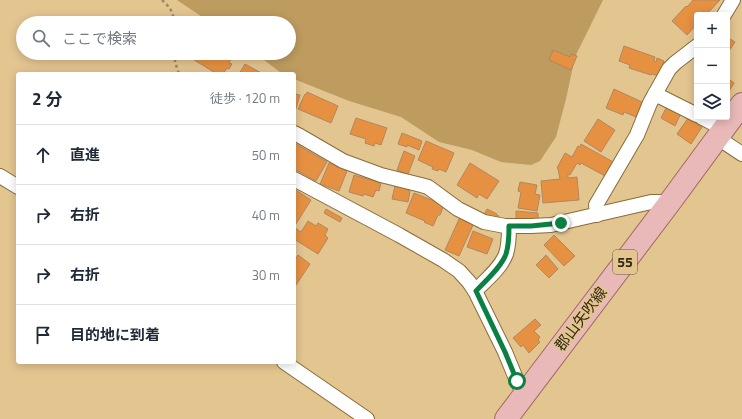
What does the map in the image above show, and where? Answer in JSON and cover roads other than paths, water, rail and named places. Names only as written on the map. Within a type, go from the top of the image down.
[{"type":"main road","name":"郡山矢吹線","points":[[506,419],[742,104]]},
{"type":"street","points":[[726,12],[733,0]]},
{"type":"street","points":[[596,215],[596,205],[637,135],[650,103],[669,69],[694,48]]},
{"type":"street","points":[[655,94],[694,114]]},
{"type":"street","points":[[705,120],[742,154]]},
{"type":"street","points":[[296,134],[356,167],[428,187],[458,209],[484,222],[509,226],[551,225],[650,202],[670,202]]},
{"type":"street","points":[[0,176],[16,186]]},
{"type":"street","points":[[296,180],[399,235],[443,260],[459,271],[476,291],[517,381],[526,393]]},
{"type":"street","points":[[476,291],[502,262],[506,254],[509,226]]},
{"type":"street","points":[[287,364],[367,419]]}]
